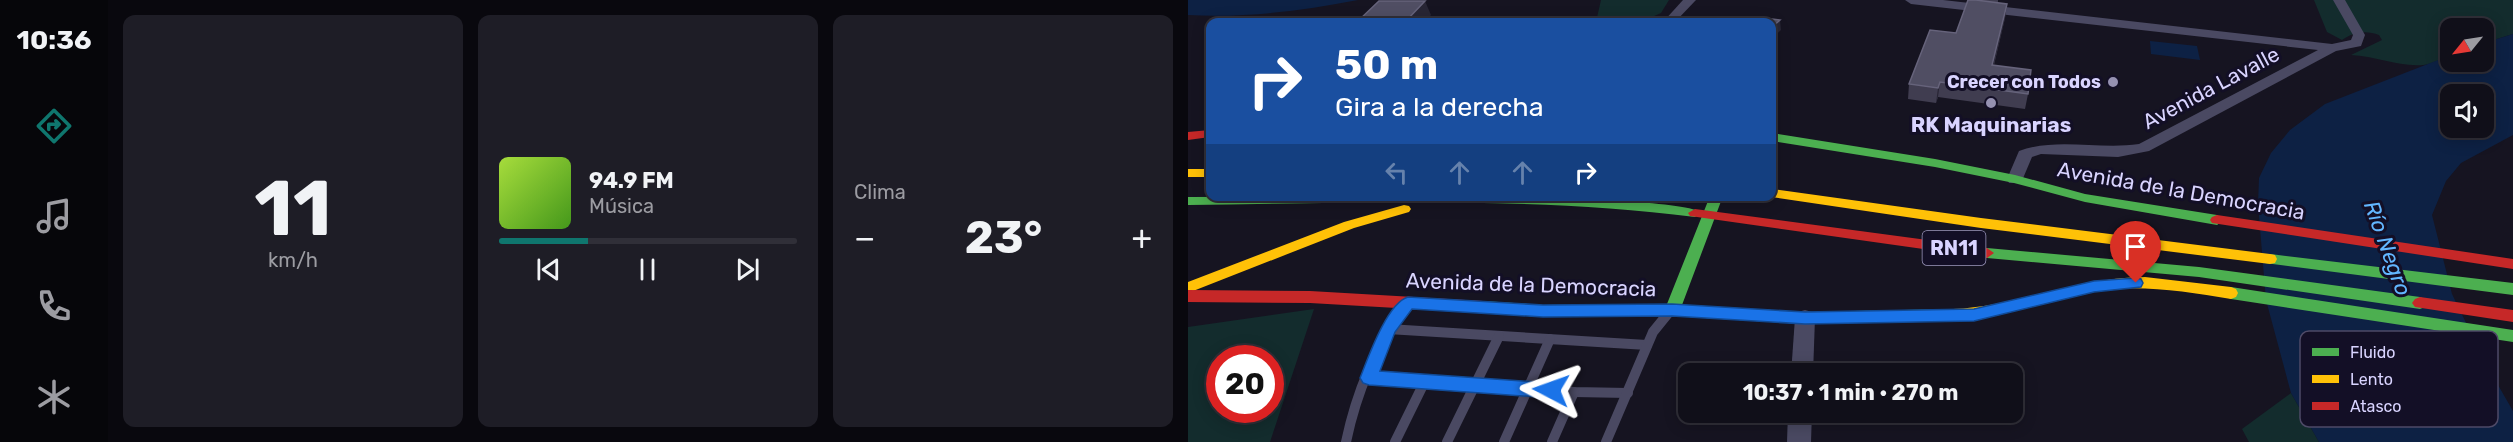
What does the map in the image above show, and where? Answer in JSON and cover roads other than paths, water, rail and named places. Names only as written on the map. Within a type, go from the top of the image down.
[{"type":"main road","points":[[1188,136],[1206,134]]},
{"type":"main road","name":"Avenida de la Democracia","points":[[1776,138],[1935,163],[2015,179],[2085,198],[2173,211],[2240,225],[2513,264]]},
{"type":"main road","points":[[1188,173],[1206,173]]},
{"type":"main road","name":"RN11","points":[[1776,194],[1982,223],[2190,247],[2513,289]]},
{"type":"main road","name":"RN11","points":[[1188,201],[1206,201]]},
{"type":"main road","points":[[1188,288],[1256,264],[1345,226],[1439,201]]},
{"type":"main road","name":"RN11","points":[[1528,201],[1603,204],[1709,214],[1983,253],[2199,272],[2513,316]]},
{"type":"main road","points":[[1672,310],[1714,201]]},
{"type":"main road","name":"Avenida de la Democracia","points":[[1188,296],[1310,297],[1543,311],[1672,310],[1805,318],[1974,315],[2062,293],[2104,285],[2136,283],[2197,288],[2480,331]]},
{"type":"main road","name":"Avenida de la Democracia","points":[[2498,334],[2513,336]]},
{"type":"street","points":[[1673,18],[1690,0]]},
{"type":"street","points":[[1911,0],[2332,48]]},
{"type":"street","name":"Avenida Lavalle","points":[[2015,179],[2025,154],[2039,149],[2118,152],[2143,148],[2332,48],[2356,43],[2359,35],[2339,0]]},
{"type":"street","points":[[1803,363],[1805,318]]},
{"type":"street","points":[[1799,442],[1800,423]]},
{"type":"lane","points":[[1346,442],[1388,329],[1408,303]]},
{"type":"lane","points":[[1606,442],[1653,332],[1672,310]]},
{"type":"lane","points":[[1388,329],[1647,345]]},
{"type":"lane","points":[[1447,442],[1498,336]]},
{"type":"lane","points":[[1504,442],[1550,339]]},
{"type":"lane","points":[[1369,378],[1574,392],[1628,393]]},
{"type":"lane","points":[[1395,442],[1425,381]]},
{"type":"lane","points":[[1552,442],[1574,392]]},
{"type":"water","points":[[1188,0],[1358,0],[1273,13],[1210,16],[1188,15]]},
{"type":"water","name":"Río Negro","points":[[2513,34],[2513,135],[2461,163],[2446,181],[2432,215],[2452,294],[2470,331],[2300,331],[2300,409],[2291,393],[2266,300],[2258,204],[2259,178],[2271,153],[2290,130],[2325,104],[2440,59],[2440,72],[2494,72],[2494,40]]},
{"type":"water","points":[[2150,41],[2197,46],[2200,60],[2151,54]]},
{"type":"water","points":[[2498,385],[2513,411],[2513,442],[2319,442],[2310,427],[2498,427]]},
{"type":"place","name":"Crecer con Todos","points":[[2113,82]]},
{"type":"place","name":"RK Maquinarias","points":[[1991,103]]}]
